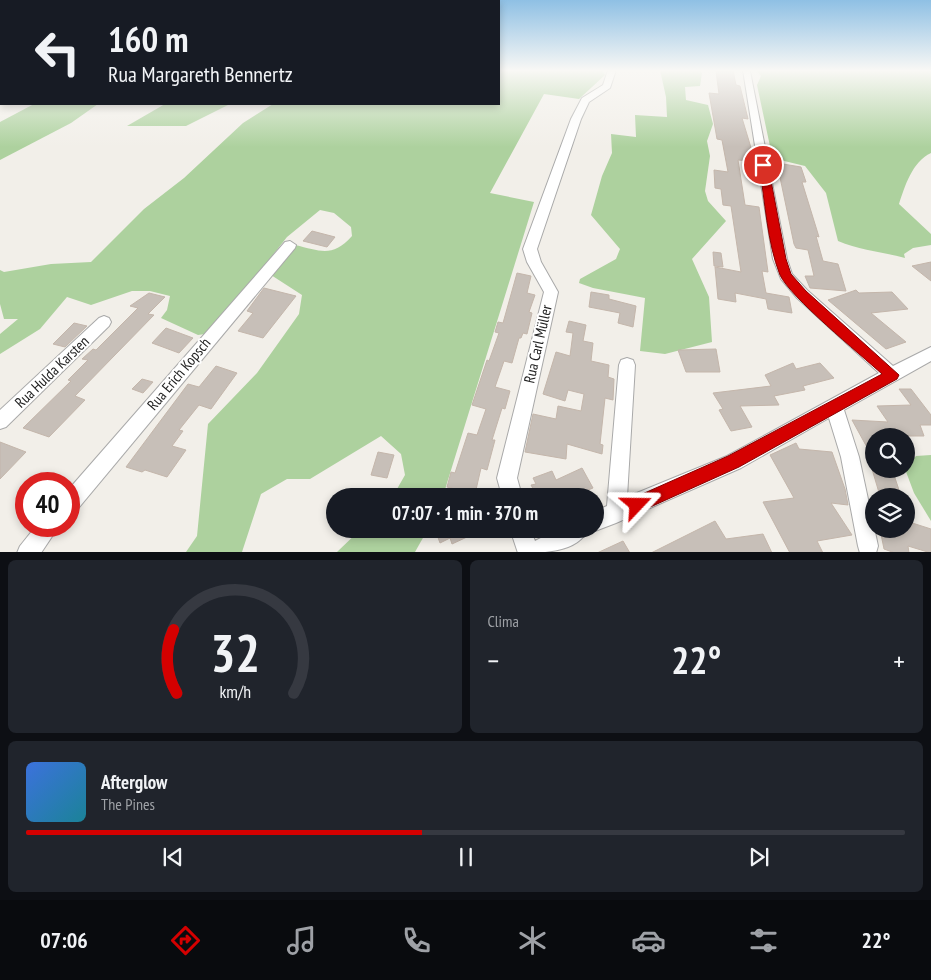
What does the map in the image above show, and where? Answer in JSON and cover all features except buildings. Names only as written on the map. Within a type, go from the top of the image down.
[{"type":"street","name":"Rua Carl Müller","points":[[510,488],[507,478],[551,292],[548,282],[532,264],[530,250],[576,119],[585,100],[591,96]]},
{"type":"street","points":[[750,96],[780,259],[786,276],[802,294],[892,375]]},
{"type":"street","name":"Rua Erich Kopsch","points":[[80,491],[290,245]]},
{"type":"street","name":"Rua Hulda Karsten","points":[[0,421],[104,322]]},
{"type":"street","points":[[604,518],[727,465],[931,353]]},
{"type":"street","points":[[616,513],[627,365]]},
{"type":"street","points":[[834,406],[850,457],[868,546]]},
{"type":"street","points":[[27,552],[40,537]]},
{"type":"street","points":[[524,538],[529,552]]},
{"type":"street","points":[[534,552],[561,538]]},
{"type":"green space","points":[[500,96],[543,96],[490,193],[534,202],[445,488],[398,488],[405,475],[401,454],[381,436],[310,479],[287,479],[261,494],[242,552],[186,552],[197,536],[208,424],[257,373],[299,314],[302,295],[271,275],[295,245],[326,251],[338,248],[345,243],[352,236],[351,227],[334,213],[320,210],[287,237],[232,307],[205,334],[198,335],[161,318],[167,310],[170,296],[150,291],[132,291],[91,305],[67,297],[40,329],[0,354],[0,334],[18,319],[4,319],[0,304],[0,270],[4,272],[51,264],[91,262],[144,209],[184,178],[243,123],[271,105],[500,105]]},
{"type":"green space","points":[[556,96],[583,96],[579,99]]},
{"type":"green space","points":[[686,96],[686,100],[708,105],[713,124],[707,141],[710,156],[705,191],[708,201],[726,221],[692,259],[709,297],[712,342],[665,354],[640,351],[645,298],[593,288],[579,283],[580,279],[616,259],[620,249],[591,215],[602,176],[612,153],[611,134],[636,137],[635,115],[667,117],[666,97]]},
{"type":"green space","points":[[759,96],[931,96],[931,153],[924,157],[914,168],[899,204],[931,234],[931,245],[913,248],[904,254],[905,258],[862,249],[838,241],[826,193],[805,166],[776,159],[771,151]]},
{"type":"green space","points":[[32,105],[97,105],[71,123],[0,160],[0,122]]},
{"type":"green space","points":[[163,105],[228,105],[186,126],[127,126]]},
{"type":"green space","points":[[931,455],[931,521],[915,495],[915,488],[912,488],[908,478],[915,478],[916,456]]},
{"type":"green space","points":[[352,538],[423,538],[415,552],[337,552]]},
{"type":"route","points":[[637,505],[734,462],[892,375],[802,294],[786,276],[780,259],[763,165]]}]
